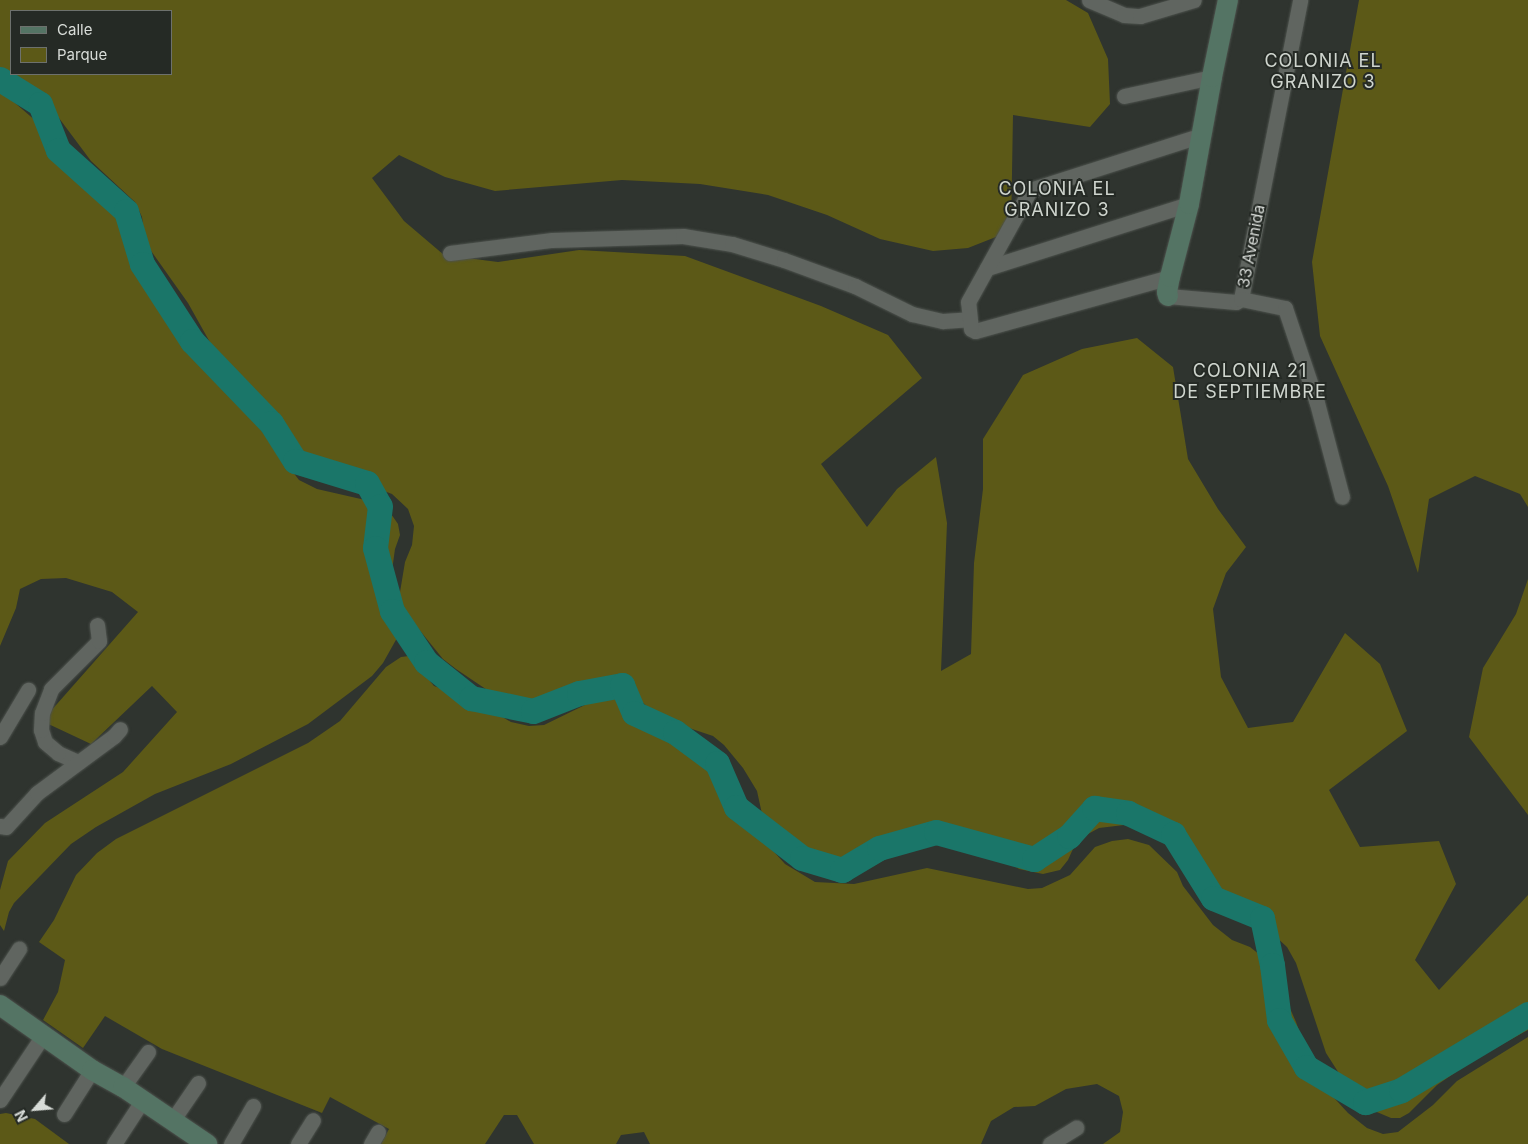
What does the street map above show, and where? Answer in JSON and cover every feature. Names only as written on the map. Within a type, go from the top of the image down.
[{"type":"street","points":[[1089,0],[1124,15],[1140,16],[1194,0]]},
{"type":"street","points":[[1202,135],[1030,190],[968,302],[971,329],[975,331],[1169,287],[1189,204],[1228,0]]},
{"type":"street","name":"33 Avenida","points":[[1169,287],[1236,302],[1241,299],[1300,0]]},
{"type":"street","points":[[1124,96],[1212,77]]},
{"type":"street","points":[[987,268],[1189,204]]},
{"type":"street","points":[[450,253],[552,240],[683,236],[732,244],[784,260],[855,286],[912,314],[943,321],[969,319]]},
{"type":"street","points":[[1241,299],[1285,308],[1317,404],[1342,497]]},
{"type":"street","points":[[78,762],[58,753],[45,742],[41,730],[42,713],[52,688],[99,641],[98,625]]},
{"type":"street","points":[[0,737],[28,690]]},
{"type":"street","points":[[0,826],[6,827],[38,793],[114,736],[120,728]]},
{"type":"street","points":[[0,978],[19,949]]},
{"type":"street","points":[[0,1005],[44,1034],[92,1070],[123,1087],[172,1121],[195,1141]]},
{"type":"street","points":[[0,1100],[44,1034]]},
{"type":"street","points":[[123,1087],[148,1052]]},
{"type":"street","points":[[64,1114],[92,1070]]},
{"type":"street","points":[[172,1121],[198,1083]]},
{"type":"street","points":[[114,1144],[142,1101]]},
{"type":"street","points":[[231,1144],[253,1106]]},
{"type":"street","points":[[298,1144],[313,1120]]},
{"type":"street","points":[[1050,1144],[1076,1128]]},
{"type":"green space","points":[[0,0],[1066,0],[1088,13],[1108,59],[1110,104],[1090,127],[1013,115],[1011,231],[968,248],[933,251],[880,239],[827,215],[768,195],[700,184],[622,180],[495,191],[445,177],[399,155],[372,178],[404,221],[444,255],[498,262],[579,250],[685,256],[821,306],[888,335],[922,378],[821,464],[867,527],[897,489],[936,457],[947,523],[941,671],[971,654],[974,563],[983,489],[983,439],[1023,375],[1082,349],[1137,338],[1173,367],[1188,459],[1218,509],[1246,547],[1226,573],[1213,609],[1221,677],[1248,728],[1293,722],[1345,633],[1380,664],[1407,731],[1329,790],[1360,847],[1439,841],[1456,884],[1415,960],[1439,990],[1528,895],[1528,1030],[1472,1061],[1437,1085],[1409,1113],[1400,1118],[1391,1118],[1372,1110],[1342,1078],[1326,1053],[1296,963],[1287,947],[1274,935],[1232,910],[1222,898],[1197,852],[1169,827],[1149,822],[1099,828],[1077,840],[1068,860],[1060,870],[1043,874],[1019,869],[978,841],[959,832],[931,836],[912,843],[872,867],[860,871],[828,871],[792,854],[772,836],[764,823],[757,791],[743,768],[724,745],[713,736],[677,724],[653,712],[629,687],[622,683],[610,685],[553,706],[540,708],[505,702],[443,659],[417,627],[403,614],[399,598],[405,562],[412,545],[414,526],[408,509],[392,494],[368,485],[328,480],[297,456],[264,409],[216,353],[188,303],[149,248],[144,233],[142,217],[135,202],[91,161],[50,106],[24,81],[14,75],[172,75],[172,10],[10,10],[10,72],[0,67]]},
{"type":"green space","points":[[1359,0],[1528,0],[1528,507],[1520,494],[1475,476],[1429,499],[1418,573],[1388,486],[1320,336],[1312,262]]},
{"type":"green space","points":[[0,90],[44,128],[111,195],[117,206],[119,223],[138,262],[158,295],[299,480],[317,489],[374,502],[389,511],[398,524],[400,535],[395,549],[391,578],[397,638],[383,663],[372,676],[308,724],[231,764],[155,794],[96,827],[71,844],[14,903],[9,912],[4,931],[0,925],[0,890],[8,861],[45,823],[123,772],[177,712],[152,686],[91,744],[42,721],[138,612],[112,592],[66,578],[41,579],[20,589],[16,608],[0,646]]},
{"type":"green space","points":[[1528,579],[1528,815],[1469,737],[1483,668],[1516,614]]},
{"type":"green space","points":[[409,656],[434,686],[472,699],[511,722],[529,726],[544,725],[589,703],[605,697],[616,697],[633,720],[647,731],[710,752],[721,759],[735,781],[742,803],[756,832],[785,864],[815,882],[854,884],[927,868],[1028,889],[1042,888],[1070,875],[1095,847],[1112,841],[1128,839],[1149,845],[1177,872],[1183,886],[1213,925],[1232,940],[1250,947],[1270,963],[1296,1022],[1313,1070],[1325,1088],[1348,1113],[1367,1128],[1383,1134],[1398,1132],[1433,1105],[1457,1081],[1528,1037],[1528,1144],[1103,1144],[1120,1132],[1123,1112],[1119,1096],[1097,1084],[1066,1089],[1035,1106],[1014,1107],[991,1121],[981,1144],[650,1144],[644,1132],[621,1135],[616,1144],[534,1144],[517,1115],[504,1115],[485,1144],[381,1144],[389,1129],[330,1097],[322,1113],[162,1049],[105,1016],[83,1048],[43,1020],[58,992],[65,960],[39,942],[54,920],[76,875],[97,853],[116,839],[308,743],[340,721],[386,667],[401,657]]},
{"type":"green space","points":[[6,1113],[35,1119],[69,1144],[0,1144],[0,1114]]},
{"type":"waterway","points":[[0,79],[40,104],[58,150],[126,211],[142,264],[192,341],[271,423],[295,461],[367,483],[380,506],[375,548],[392,611],[426,662],[471,698],[533,711],[579,693],[622,685],[634,713],[675,732],[717,763],[736,807],[802,858],[842,870],[879,848],[936,832],[1034,859],[1069,836],[1094,808],[1128,813],[1173,834],[1213,898],[1262,918],[1272,965],[1279,1020],[1306,1067],[1365,1102],[1401,1090],[1528,1014]]},
{"type":"district","name":"COLONIA EL GRANIZO 3","points":[[1323,72]]},
{"type":"district","name":"COLONIA EL GRANIZO 3","points":[[1057,200]]},
{"type":"district","name":"COLONIA 21 DE SEPTIEMBRE","points":[[1250,382]]}]
